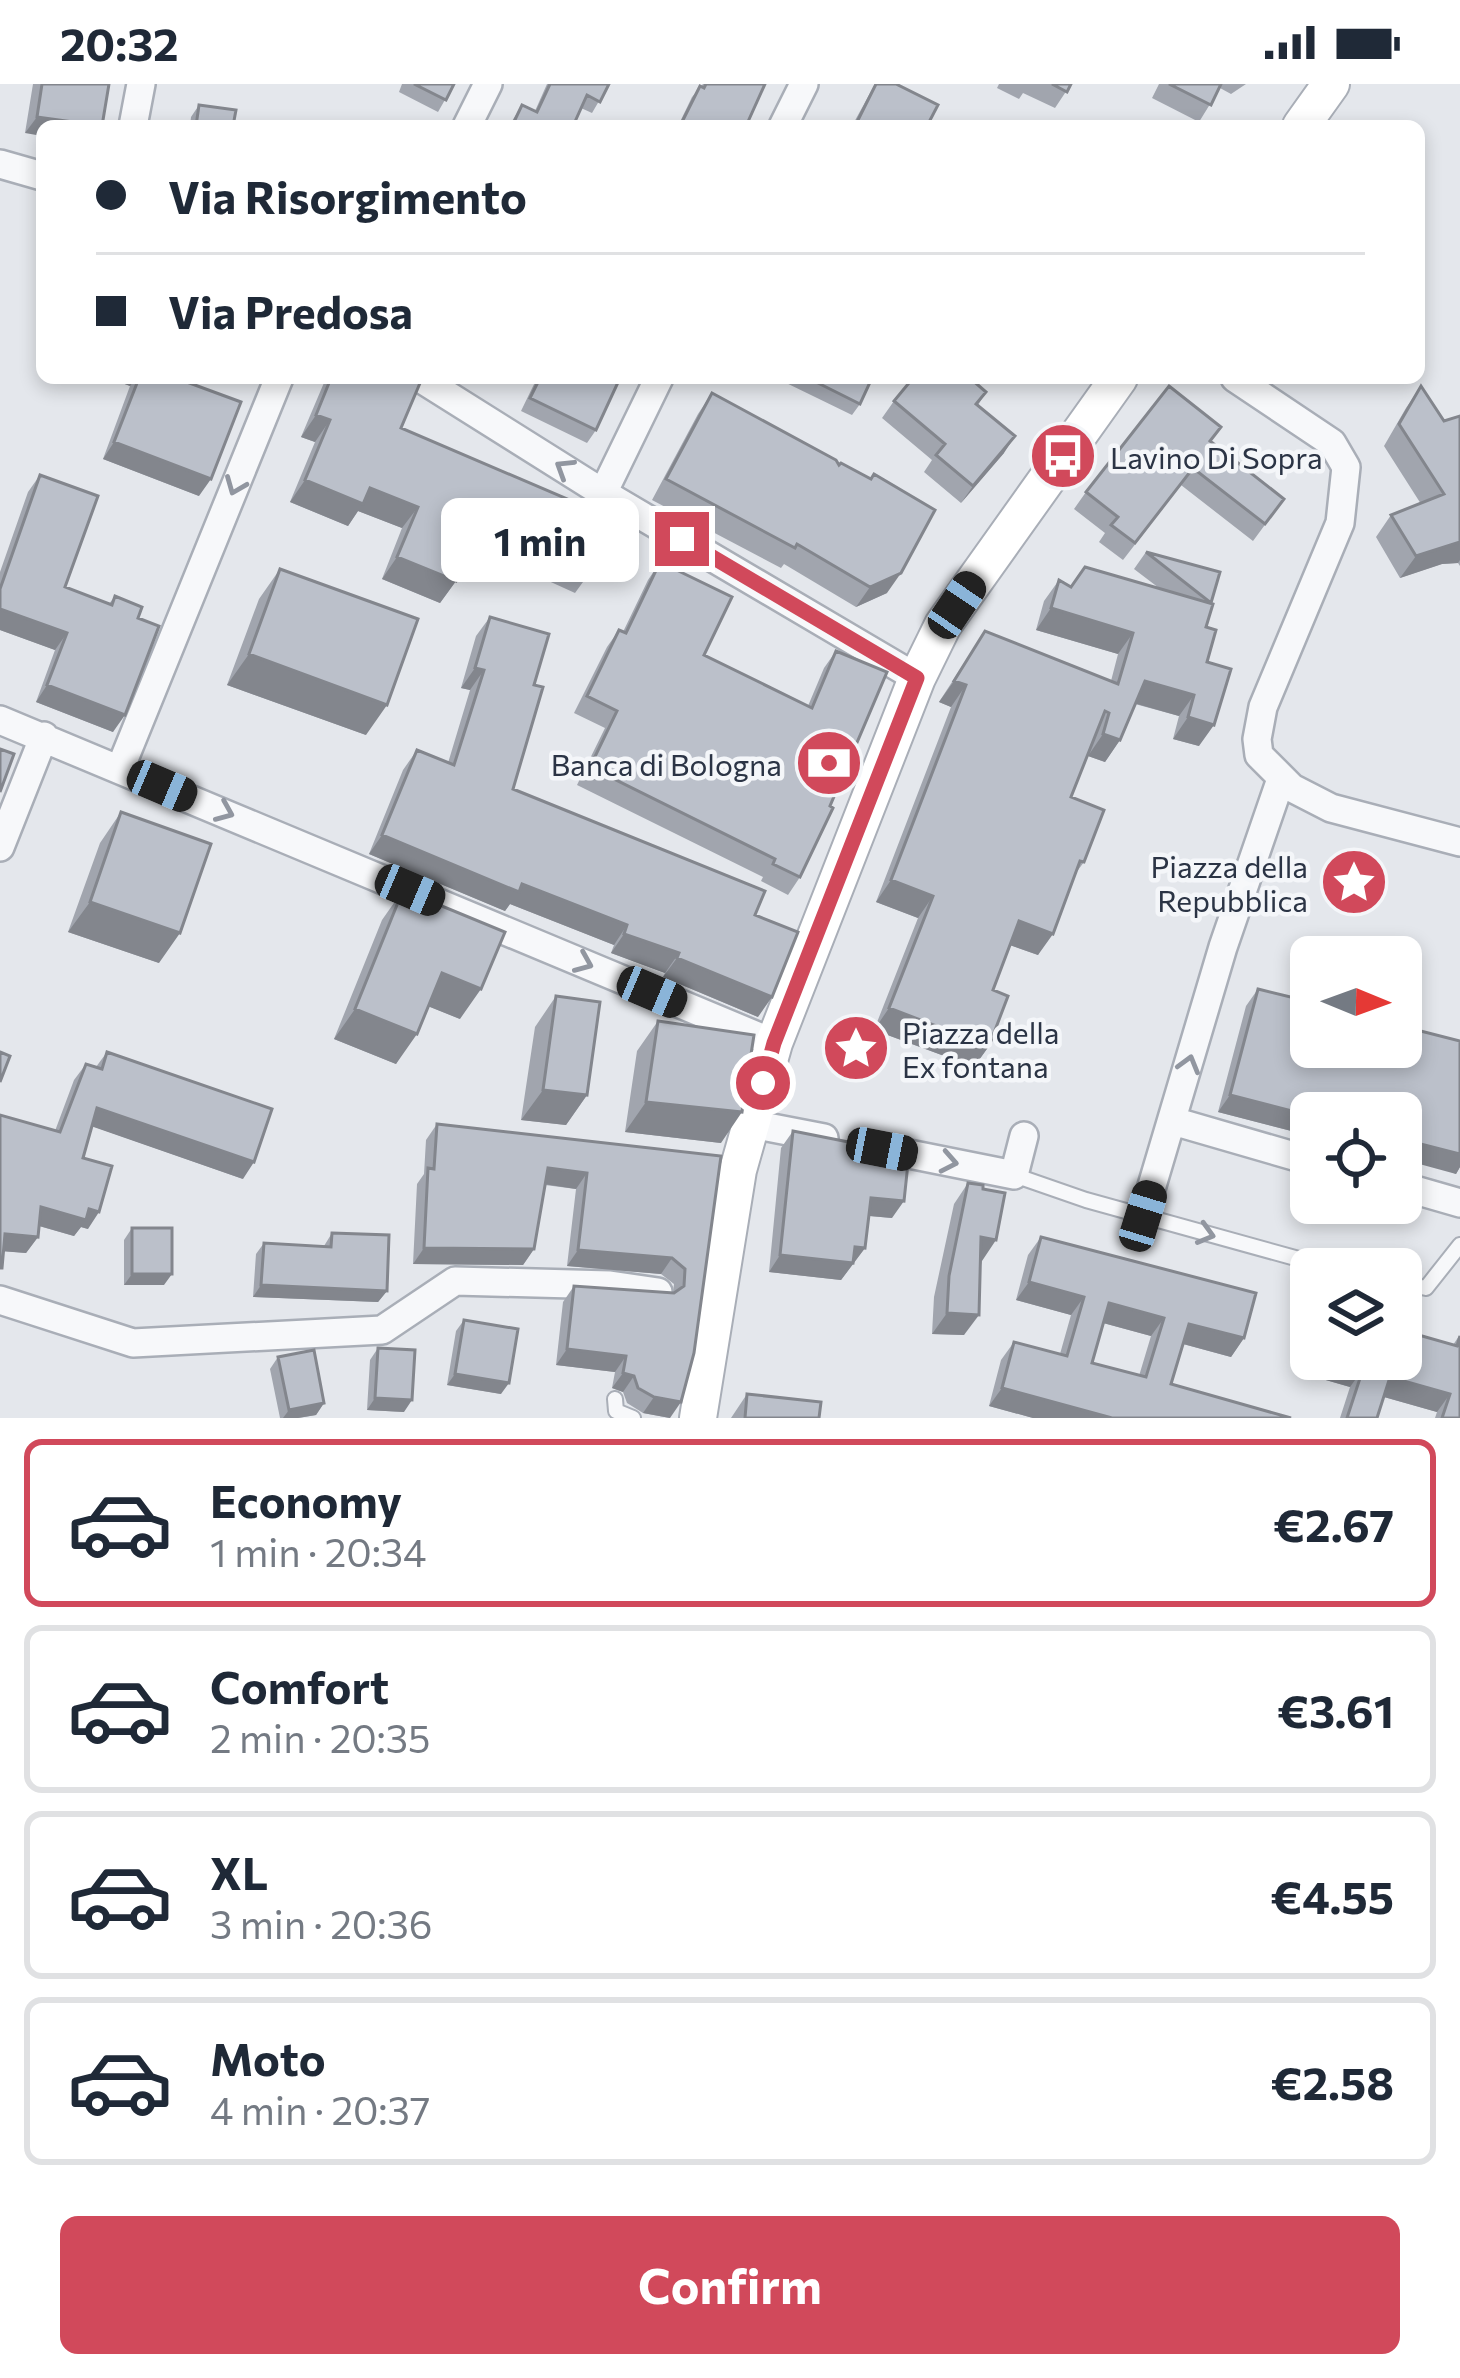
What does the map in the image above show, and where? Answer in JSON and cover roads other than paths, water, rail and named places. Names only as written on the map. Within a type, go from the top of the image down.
[{"type":"main road","points":[[1305,120],[1331,84]]},
{"type":"main road","points":[[698,1418],[706,1297],[774,1043],[917,678],[943,626],[1115,384]]},
{"type":"street","points":[[134,120],[141,84]]},
{"type":"street","points":[[470,120],[488,84]]},
{"type":"street","points":[[786,120],[804,84]]},
{"type":"street","points":[[0,164],[36,174]]},
{"type":"street","points":[[121,769],[277,384]]},
{"type":"street","points":[[430,384],[603,493],[917,678]]},
{"type":"street","points":[[603,493],[656,384]]},
{"type":"street","points":[[1244,384],[1332,443],[1346,467],[1340,523],[1263,706],[1258,755],[1281,779],[1331,808],[1460,842]]},
{"type":"street","points":[[0,720],[774,1043]]},
{"type":"street","points":[[0,848],[44,736]]},
{"type":"street","points":[[1143,1216],[1243,884],[1281,779]]},
{"type":"street","points":[[1173,1120],[1290,1155]]},
{"type":"street","points":[[752,1124],[1014,1175],[1024,1136]]},
{"type":"street","points":[[1422,1192],[1460,1203]]},
{"type":"street","points":[[0,1300],[133,1342],[382,1330],[454,1281],[610,1285],[658,1292]]},
{"type":"lane","points":[[1014,1175],[1290,1257]]},
{"type":"lane","points":[[1422,1287],[1460,1245]]},
{"type":"lane","points":[[615,1399],[616,1412],[633,1418]]},
{"type":"place","name":"Lavino Di Sopra","points":[[1063,456]]},
{"type":"place","name":"Banca di Bologna","points":[[829,763]]},
{"type":"place","name":"Piazza della Repubblica","points":[[1354,882]]},
{"type":"place","name":"Piazza della Ex fontana","points":[[856,1048]]}]
